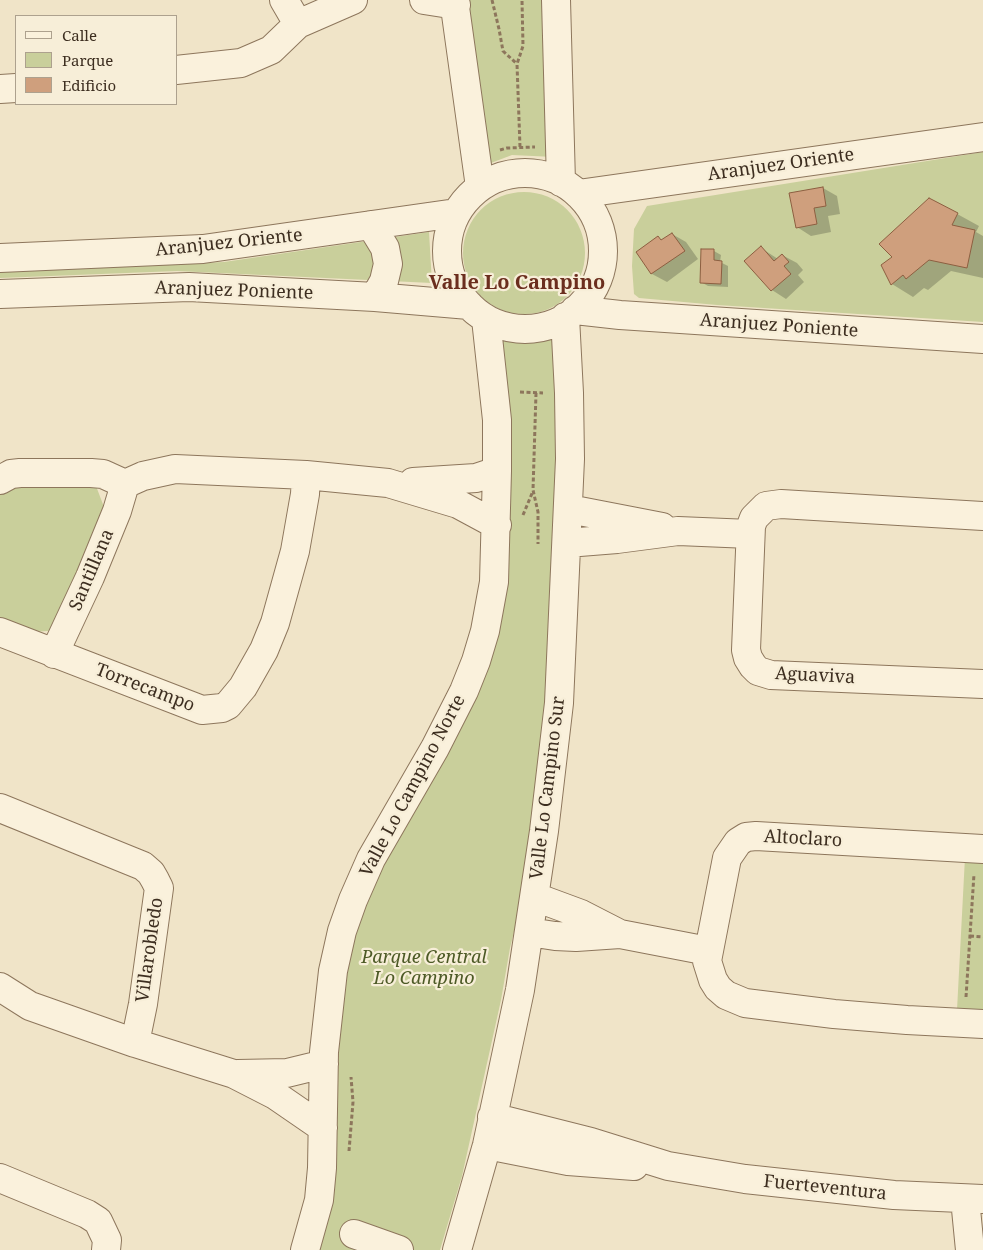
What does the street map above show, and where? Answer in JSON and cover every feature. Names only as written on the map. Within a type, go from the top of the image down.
[{"type":"street","points":[[284,0],[298,24]]},
{"type":"street","points":[[178,70],[242,63],[271,50],[298,24],[353,0]]},
{"type":"street","points":[[424,0],[455,3],[480,187]]},
{"type":"street","points":[[560,1],[561,150],[570,188]]},
{"type":"street","points":[[0,89],[15,88]]},
{"type":"street","name":"Aranjuez Oriente","points":[[570,188],[753,168],[983,137]]},
{"type":"street","points":[[511,174],[545,175],[570,188],[590,209],[598,225],[602,244],[602,262],[597,280],[588,296],[570,314],[550,325],[534,328],[509,327],[477,312],[458,292],[447,262],[447,245],[450,229],[456,213],[466,199],[480,187],[495,178],[511,174]]},
{"type":"street","name":"Aranjuez Oriente","points":[[0,258],[203,248],[456,213]]},
{"type":"street","points":[[371,225],[385,248],[388,264],[384,281],[375,297]]},
{"type":"street","name":"Aranjuez Poniente","points":[[0,294],[189,286],[375,297],[477,312]]},
{"type":"street","name":"Valle Lo Campino Norte","points":[[305,1250],[319,1200],[322,1168],[324,1064],[333,971],[342,931],[353,900],[372,859],[435,748],[464,691],[476,661],[494,582],[497,525],[497,420],[494,389],[477,312]]},
{"type":"street","name":"Aranjuez Poniente","points":[[570,314],[629,316],[983,339]]},
{"type":"street","name":"Valle Lo Campino Sur","points":[[457,1250],[487,1145],[520,990],[535,897],[559,703],[569,509],[570,314]]},
{"type":"street","points":[[0,480],[11,474],[20,473],[91,473],[103,474],[125,484],[143,476],[175,469],[306,475],[388,484],[458,504],[497,525]]},
{"type":"street","points":[[388,484],[476,478],[497,471]]},
{"type":"street","name":"Torrecampo","points":[[0,632],[202,710],[222,708],[228,705],[243,688],[253,671],[275,623],[295,551],[305,494],[306,475]]},
{"type":"street","name":"Santillana","points":[[54,654],[90,577],[125,484]]},
{"type":"street","name":"Aguaviva","points":[[983,516],[773,504],[766,506],[754,518],[750,526],[746,650],[753,666],[758,671],[771,675],[983,684]]},
{"type":"street","points":[[569,509],[678,531]]},
{"type":"street","points":[[567,543],[609,540],[678,531],[750,534]]},
{"type":"street","name":"Villarobledo","points":[[0,808],[143,866],[151,873],[159,888],[143,1004],[135,1043]]},
{"type":"street","name":"Altoclaro","points":[[973,1023],[834,1014],[735,1000],[726,995],[713,980],[707,961],[727,858],[738,842],[746,837],[756,836],[980,849]]},
{"type":"street","points":[[535,897],[581,914],[620,934]]},
{"type":"street","points":[[529,932],[576,937],[620,934],[708,951]]},
{"type":"street","points":[[0,987],[30,1006],[135,1043],[234,1074],[275,1095],[323,1128]]},
{"type":"street","points":[[234,1074],[287,1073],[324,1064]]},
{"type":"street","name":"Fuerteventura","points":[[492,1117],[591,1142],[668,1166],[822,1189],[974,1199]]},
{"type":"street","name":"Fuerteventura","points":[[487,1145],[568,1161],[633,1166],[668,1166]]},
{"type":"street","points":[[0,1178],[93,1217],[98,1221],[107,1240],[106,1250]]},
{"type":"street","points":[[970,1250],[968,1212],[974,1199]]},
{"type":"street","points":[[354,1234],[399,1250]]},
{"type":"path","points":[[492,0],[503,51],[517,64]]},
{"type":"path","points":[[520,147],[517,64],[523,46],[522,0]]},
{"type":"path","points":[[476,159],[506,148],[520,147],[561,150]]},
{"type":"path","points":[[494,389],[536,393],[569,393]]},
{"type":"path","points":[[536,393],[533,490],[538,512],[538,550]]},
{"type":"path","points":[[523,516],[533,490]]},
{"type":"path","points":[[973,1023],[970,936],[980,849]]},
{"type":"path","points":[[970,936],[983,937]]},
{"type":"path","points":[[348,1154],[351,1145],[353,1102],[351,1076]]},
{"type":"green space","points":[[462,0],[542,0],[554,157],[512,155],[483,166]]},
{"type":"green space","points":[[983,152],[983,322],[717,305],[639,298],[634,294],[632,266],[634,229],[647,206]]},
{"type":"green space","points":[[524,192],[547,196],[567,210],[581,230],[585,253],[581,276],[567,296],[547,310],[524,314],[501,310],[481,296],[467,276],[463,253],[467,230],[481,210],[501,196]]},
{"type":"green space","points":[[429,232],[432,283],[177,271],[0,278],[0,272],[224,262]]},
{"type":"green space","name":"Parque Central Lo Campino","points":[[565,331],[550,702],[524,891],[510,948],[501,1000],[462,1176],[440,1250],[314,1250],[333,1083],[344,948],[505,584],[509,534],[510,458],[497,334],[514,338],[546,338]]},
{"type":"green space","points":[[11,483],[96,486],[104,507],[105,516],[54,628],[48,631],[32,632],[0,623],[0,495]]},
{"type":"green space","points":[[965,857],[983,858],[983,1011],[957,1010]]},
{"type":"building","points":[[823,187],[826,206],[814,208],[817,224],[796,228],[789,193]]},
{"type":"building","points":[[929,198],[958,213],[952,225],[975,230],[967,268],[929,260],[906,279],[903,275],[891,285],[881,265],[892,257],[879,244]]},
{"type":"building","points":[[672,233],[685,251],[651,274],[636,252],[658,236],[661,240]]},
{"type":"building","points":[[761,246],[774,261],[782,254],[789,262],[784,266],[791,274],[771,291],[744,261]]},
{"type":"building","points":[[701,249],[714,249],[714,260],[722,261],[721,284],[700,283]]},
{"type":"district","name":"Valle Lo Campino","points":[[517,283]]}]
